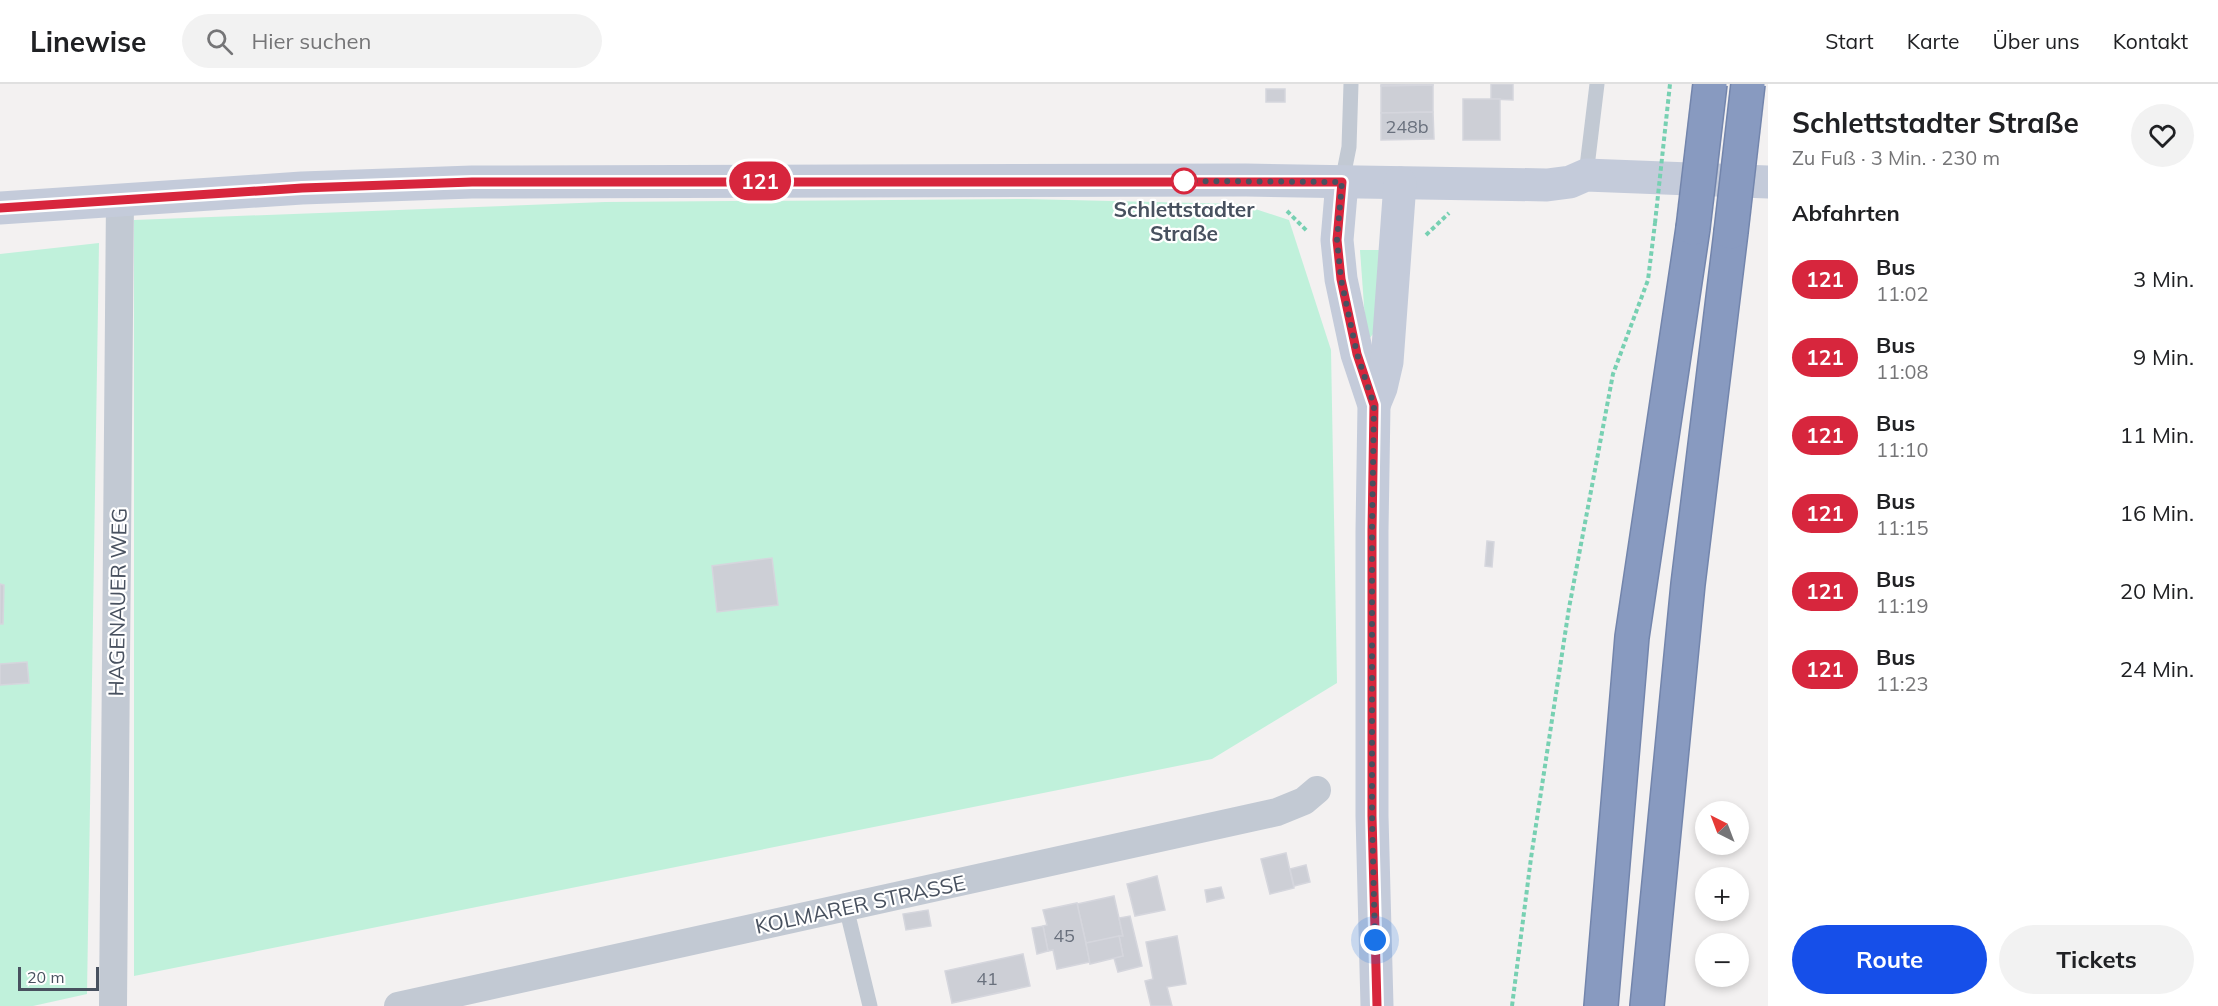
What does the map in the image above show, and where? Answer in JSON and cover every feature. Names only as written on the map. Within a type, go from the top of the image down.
[{"type":"highway","points":[[1601,1006],[1632,637],[1693,228],[1710,84]]},
{"type":"highway","points":[[1647,1006],[1688,584],[1748,84]]},
{"type":"street","points":[[0,208],[120,198],[472,182],[1547,184],[1570,182],[1586,175],[1768,182]]},
{"type":"street","points":[[1342,182],[1337,240],[1341,279],[1357,354],[1374,405],[1372,816],[1377,1006]]},
{"type":"street","points":[[1374,405],[1388,362],[1400,183]]},
{"type":"street","name":"HAGENAUER WEG","points":[[113,1006],[120,198]]},
{"type":"street","name":"KOLMARER STRASSE","points":[[398,1006],[1277,812],[1304,801],[1317,790]]},
{"type":"lane","points":[[1342,182],[1349,147],[1351,84]]},
{"type":"lane","points":[[1586,175],[1597,84]]},
{"type":"lane","points":[[846,907],[870,1006]]},
{"type":"path","points":[[1512,1006],[1533,846],[1569,608],[1613,374],[1648,280],[1670,84]]},
{"type":"green space","points":[[1026,199],[1240,204],[1289,220],[1331,350],[1337,683],[1212,759],[134,976],[134,220],[605,202]]},
{"type":"green space","points":[[99,243],[87,994],[33,1006],[0,1006],[0,254]]},
{"type":"green space","points":[[1360,250],[1381,250],[1373,334],[1369,339],[1366,333]]},
{"type":"building","points":[[1381,84],[1433,84],[1433,85],[1381,86]]},
{"type":"building","points":[[1491,84],[1513,84],[1513,100],[1491,99]]},
{"type":"building","points":[[1433,85],[1433,112],[1381,113],[1381,86]]},
{"type":"building","points":[[1266,89],[1285,89],[1285,102],[1266,102]]},
{"type":"building","points":[[1463,99],[1500,99],[1500,140],[1463,140]]},
{"type":"building","points":[[1433,112],[1434,139],[1381,140],[1381,113]]},
{"type":"building","points":[[1487,541],[1494,542],[1492,567],[1485,566]]},
{"type":"building","points":[[772,558],[778,605],[717,612],[712,566]]},
{"type":"building","points":[[0,584],[4,585],[3,624],[0,624]]},
{"type":"building","points":[[27,662],[29,683],[0,685],[0,664]]},
{"type":"building","points":[[1286,853],[1294,888],[1270,894],[1261,859]]},
{"type":"building","points":[[1306,865],[1310,882],[1294,886],[1290,869]]},
{"type":"building","points":[[1157,876],[1165,910],[1135,916],[1127,884]]},
{"type":"building","points":[[1221,887],[1224,898],[1207,902],[1205,890]]},
{"type":"building","points":[[1114,896],[1123,936],[1086,943],[1077,904]]},
{"type":"building","points":[[1077,903],[1090,962],[1057,969],[1053,950],[1048,951],[1043,926],[1047,925],[1043,910]]},
{"type":"building","points":[[928,910],[931,926],[906,930],[903,914]]},
{"type":"building","points":[[1130,916],[1142,966],[1118,972],[1114,958],[1123,956],[1119,936],[1123,936],[1119,918]]},
{"type":"building","points":[[1043,926],[1048,951],[1037,954],[1032,928]]},
{"type":"building","points":[[1119,936],[1123,956],[1090,964],[1086,943]]},
{"type":"building","points":[[1177,936],[1186,984],[1167,987],[1172,1006],[1151,1006],[1145,981],[1153,979],[1146,942]]},
{"type":"building","points":[[1023,954],[1030,986],[952,1003],[945,971]]},
{"type":"bus line","name":"121","points":[[0,208],[120,198],[472,182],[1246,180],[1342,182],[1337,240],[1341,279],[1357,354],[1374,405],[1372,816],[1377,1006]]},
{"type":"place","name":"Schlettstadter Straße","points":[[1184,181]]},
{"type":"route","points":[[1184,181],[1342,182],[1337,240],[1341,279],[1357,354],[1374,405],[1372,816],[1375,940]]}]
